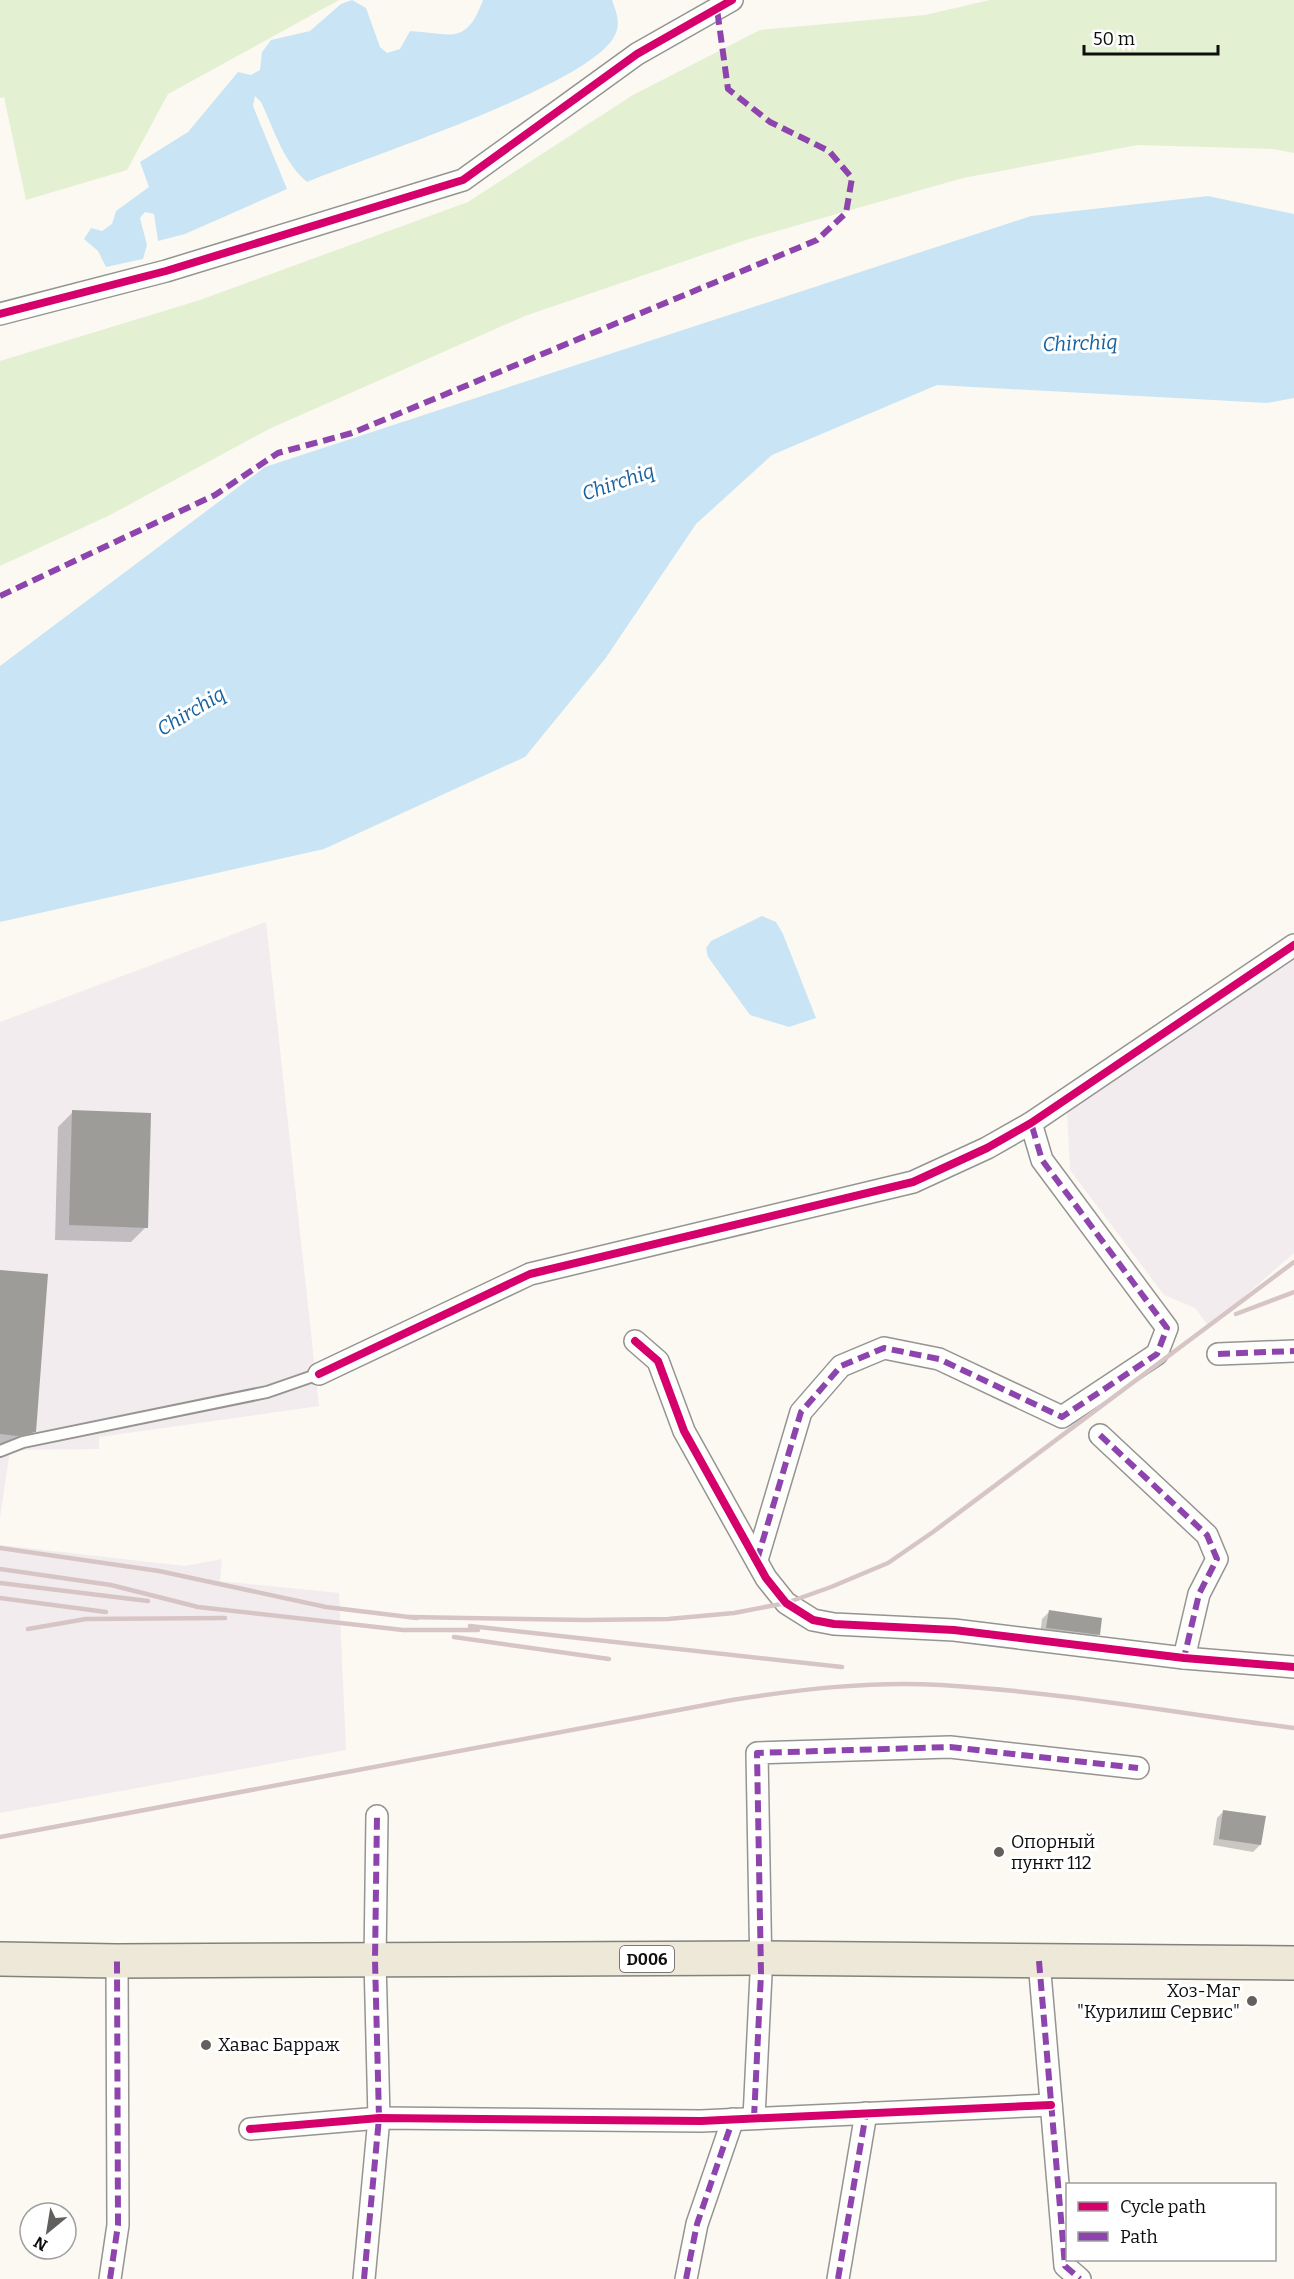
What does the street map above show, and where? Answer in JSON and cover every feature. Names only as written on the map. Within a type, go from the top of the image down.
[{"type":"main road","name":"D006","points":[[0,1959],[117,1967]]},
{"type":"main road","name":"D006","points":[[1040,1969],[1294,1963]]},
{"type":"main road","name":"D006","points":[[0,1972],[117,1967],[761,1966],[1040,1969],[1294,1979]]},
{"type":"street","points":[[0,314],[166,271],[463,180],[637,54],[732,0]]},
{"type":"street","points":[[319,1374],[530,1274],[913,1182],[987,1148],[1031,1123],[1294,945]]},
{"type":"street","points":[[757,1560],[801,1412],[841,1366],[884,1347],[939,1359],[1062,1417],[1157,1354],[1167,1328],[1042,1160],[1031,1123]]},
{"type":"street","points":[[635,1341],[658,1361],[684,1431],[766,1578],[786,1603],[813,1620],[834,1624],[954,1630],[1184,1658],[1294,1667]]},
{"type":"street","points":[[1218,1354],[1294,1351]]},
{"type":"street","points":[[1100,1435],[1207,1535],[1217,1559],[1199,1594],[1184,1658]]},
{"type":"street","points":[[686,2279],[697,2224],[743,2118],[761,1966],[757,1753],[950,1747],[1138,1768]]},
{"type":"street","points":[[364,2279],[379,2118],[375,1968],[377,1816]]},
{"type":"street","points":[[110,2279],[118,2225],[117,1967]]},
{"type":"street","points":[[1040,1969],[1065,2266],[1080,2279]]},
{"type":"street","points":[[250,2128],[379,2118],[743,2118],[1051,2105]]},
{"type":"street","points":[[838,2279],[866,2113]]},
{"type":"lane","points":[[0,1451],[22,1442],[267,1392],[319,1374]]},
{"type":"shaded area","points":[[266,922],[319,1406],[99,1437],[99,1449],[10,1450],[0,1518],[0,1022]]},
{"type":"shaded area","points":[[1294,958],[1294,1253],[1209,1327],[1195,1308],[1164,1295],[1070,1170],[1067,1112]]},
{"type":"shaded area","points":[[0,1545],[185,1566],[222,1559],[220,1581],[339,1593],[346,1750],[0,1813]]},
{"type":"green space","points":[[0,0],[339,0],[168,94],[127,170],[26,200],[4,97],[0,98]]},
{"type":"green space","points":[[990,0],[1294,0],[1294,153],[1273,149],[1138,145],[963,178],[749,239],[525,316],[269,429],[110,515],[0,566],[0,361],[200,300],[468,202],[633,95],[760,30],[925,15]]},
{"type":"water","points":[[352,0],[366,8],[380,47],[387,53],[400,49],[410,31],[455,34],[463,31],[477,15],[483,0],[612,0],[618,26],[615,35],[598,55],[565,76],[474,118],[307,182],[285,155],[261,102],[255,96],[253,106],[287,189],[185,234],[158,241],[154,214],[145,212],[140,218],[147,245],[143,259],[106,267],[98,251],[84,239],[91,228],[102,231],[112,224],[116,211],[149,187],[140,162],[188,132],[238,72],[251,75],[260,70],[262,52],[271,40],[310,31],[341,4]]},
{"type":"water","name":"Chirchiq","points":[[1208,196],[1294,214],[1294,398],[1267,403],[937,385],[772,455],[696,524],[605,659],[525,757],[324,849],[0,922],[0,666],[265,467],[1031,216]]},
{"type":"water","points":[[762,916],[776,922],[783,934],[816,1018],[789,1027],[750,1015],[708,957],[706,948],[711,941]]},
{"type":"building","points":[[72,1110],[151,1113],[148,1228],[69,1225]]},
{"type":"building","points":[[0,1270],[48,1274],[36,1432],[18,1436],[0,1434]]},
{"type":"building","points":[[1049,1610],[1102,1618],[1100,1635],[1046,1628]]},
{"type":"building","points":[[1223,1810],[1266,1816],[1261,1845],[1219,1839]]},
{"type":"railway","points":[[409,1617],[668,1619],[734,1613],[786,1603],[831,1587],[888,1563],[933,1532],[1294,1262]]},
{"type":"railway","points":[[1236,1314],[1294,1292]]},
{"type":"railway","points":[[0,1548],[159,1571],[326,1607],[417,1618]]},
{"type":"railway","points":[[0,1569],[111,1585],[198,1607],[403,1630],[478,1630]]},
{"type":"railway","points":[[0,1583],[148,1601]]},
{"type":"railway","points":[[0,1598],[106,1612]]},
{"type":"railway","points":[[28,1629],[86,1619],[225,1618]]},
{"type":"railway","points":[[470,1626],[842,1667]]},
{"type":"railway","points":[[454,1637],[609,1659]]},
{"type":"railway","points":[[0,1837],[732,1700],[836,1687],[915,1684],[985,1688],[1294,1728]]},
{"type":"marked path","points":[[0,596],[215,495],[278,453],[352,433],[817,240],[846,213],[852,178],[829,151],[770,122],[728,89],[717,9]]},
{"type":"marked path","points":[[757,1560],[801,1412],[841,1366],[884,1348],[939,1359],[1062,1417],[1157,1354],[1167,1328],[1042,1160],[1031,1123]]},
{"type":"marked path","points":[[1218,1354],[1294,1351]]},
{"type":"marked path","points":[[1100,1435],[1207,1535],[1217,1559],[1199,1594],[1184,1658]]},
{"type":"marked path","points":[[754,2118],[761,1974],[757,1753],[950,1747],[1138,1768]]},
{"type":"marked path","points":[[364,2279],[379,2118],[375,1960],[377,1816]]},
{"type":"marked path","points":[[110,2279],[118,2225],[117,1961]]},
{"type":"marked path","points":[[1039,1961],[1065,2266],[1080,2279]]},
{"type":"marked path","points":[[838,2279],[866,2113]]},
{"type":"marked path","points":[[686,2279],[697,2224],[733,2119]]},
{"type":"cycle path","points":[[0,314],[166,271],[463,180],[637,54],[732,0]]},
{"type":"cycle path","points":[[319,1374],[530,1274],[913,1182],[987,1148],[1031,1123],[1294,945]]},
{"type":"cycle path","points":[[635,1341],[658,1361],[684,1431],[766,1578],[786,1603],[813,1620],[834,1624],[954,1630],[1184,1658],[1294,1667]]},
{"type":"cycle path","points":[[250,2129],[379,2118],[701,2121],[1051,2105]]},
{"type":"place","name":"Опорный пункт 112","points":[[999,1852]]},
{"type":"place","name":"Хоз-Маг \"Курилиш Сервис\"","points":[[1252,2001]]},
{"type":"place","name":"Хавас Барраж","points":[[206,2045]]}]
